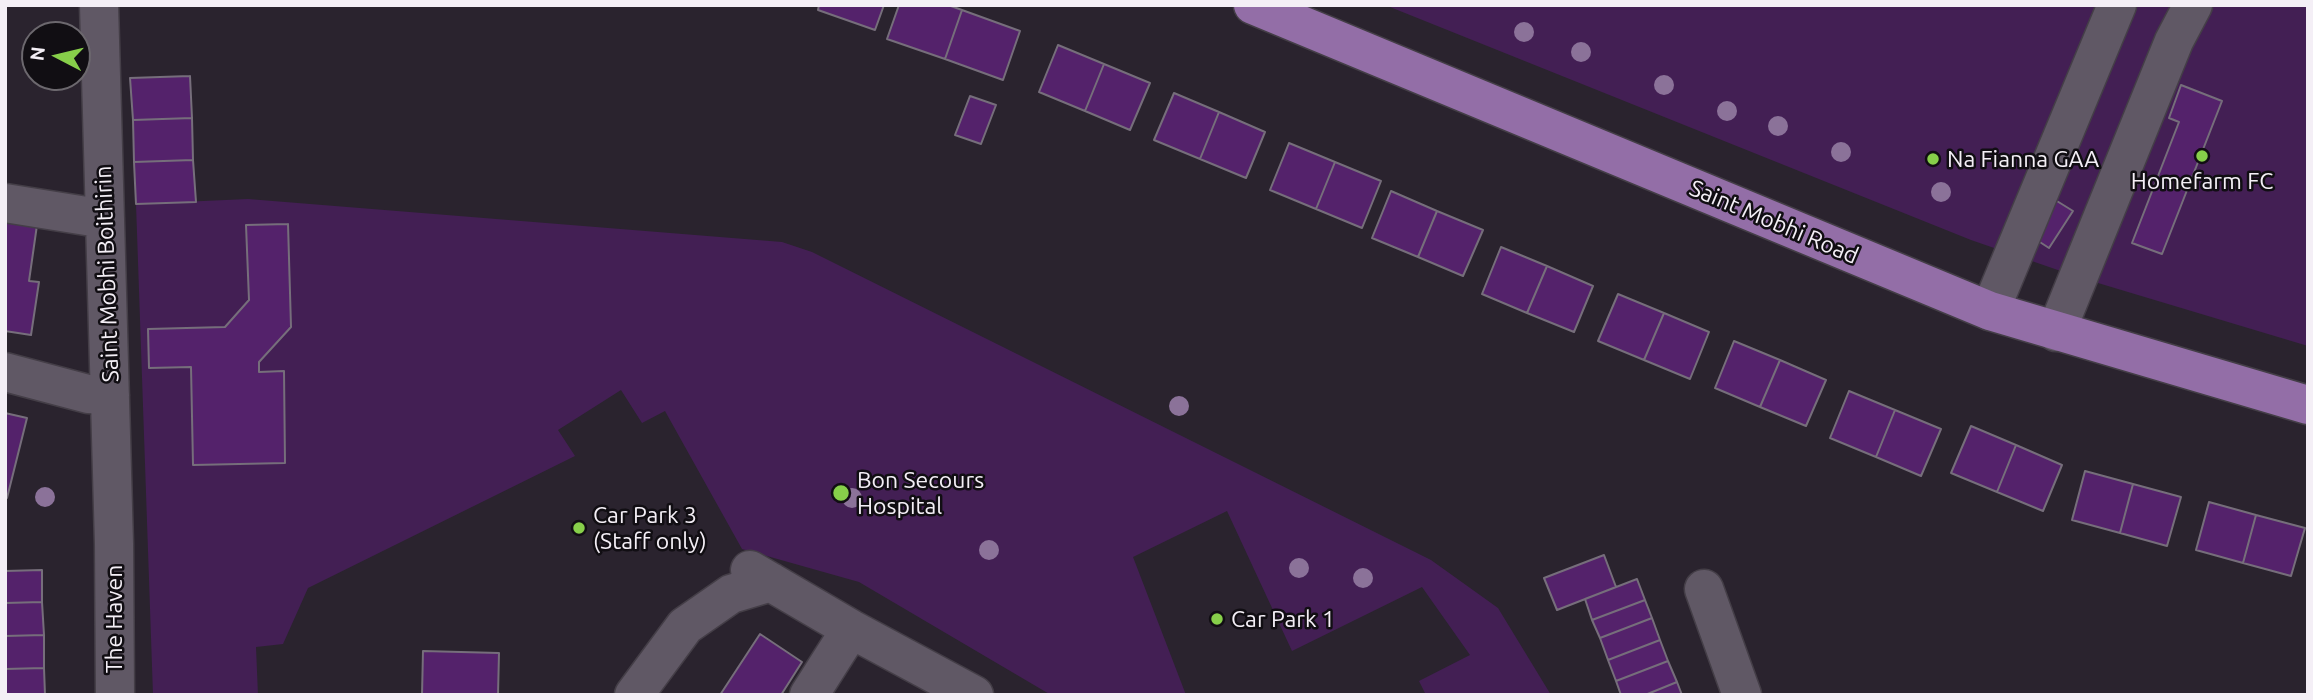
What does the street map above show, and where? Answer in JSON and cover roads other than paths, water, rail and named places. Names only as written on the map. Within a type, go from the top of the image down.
[{"type":"main road","name":"Saint Mobhi Road","points":[[1253,5],[1990,311],[2308,405]]},
{"type":"street","name":"Saint Mobhi Boithirin","points":[[99,5],[114,544]]},
{"type":"street","points":[[1990,311],[2117,5]]},
{"type":"street","points":[[2056,332],[2174,41],[2193,5]]},
{"type":"street","points":[[5,203],[105,219]]},
{"type":"street","points":[[5,372],[88,394],[110,395]]},
{"type":"street","name":"The Haven","points":[[114,544],[115,695]]},
{"type":"street","points":[[634,695],[685,626],[760,576],[851,629],[919,682],[974,695]]},
{"type":"street","points":[[1704,589],[1742,695]]},
{"type":"street","points":[[809,695],[851,629]]},
{"type":"place","name":"Homefarm FC","points":[[2202,156]]},
{"type":"place","name":"Na Fianna GAA","points":[[1933,159]]},
{"type":"place","name":"Bon Secours Hospital","points":[[841,493]]},
{"type":"place","name":"Car Park 3 (Staff only)","points":[[579,528]]},
{"type":"place","name":"Car Park 1","points":[[1217,619]]}]
